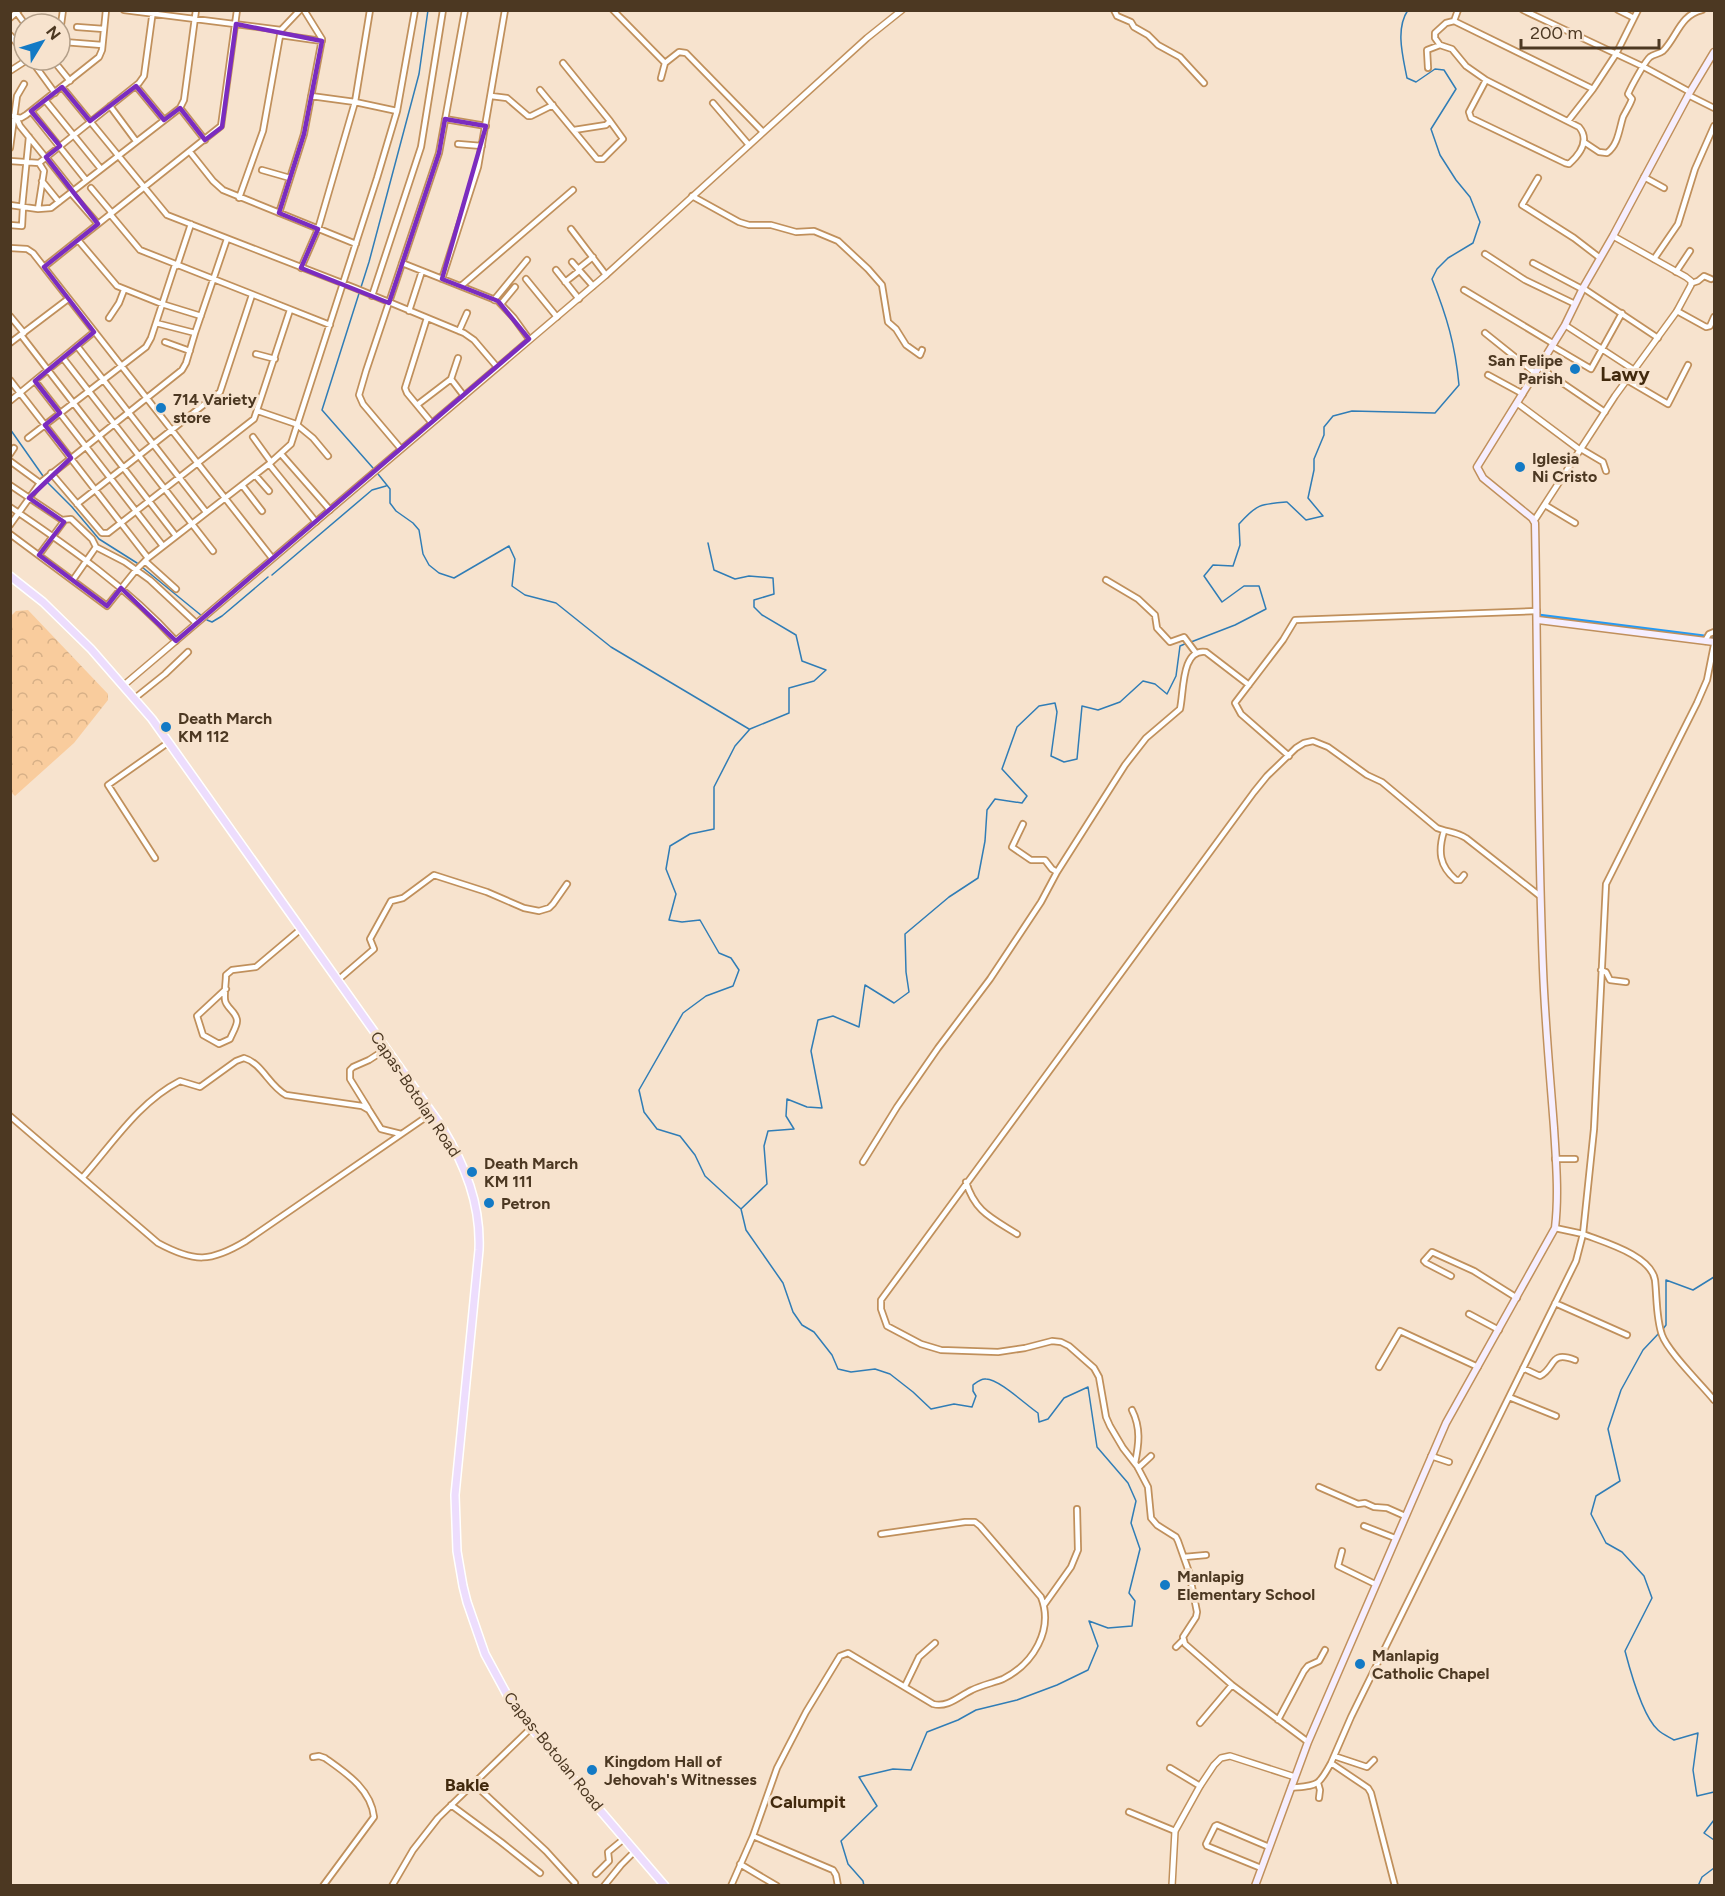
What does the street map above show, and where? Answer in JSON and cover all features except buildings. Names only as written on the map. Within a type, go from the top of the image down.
[{"type":"main road","points":[[1255,1886],[1308,1742],[1446,1423],[1555,1228],[1557,1195],[1546,1040],[1538,839],[1538,620],[1534,521],[1483,478],[1477,467],[1565,325],[1689,93],[1714,52]]},
{"type":"main road","name":"Capas-Botolan Road","points":[[10,576],[59,617],[135,698],[302,928],[451,1141],[465,1170],[475,1199],[480,1227],[455,1495],[456,1540],[467,1602],[485,1654],[511,1702],[665,1886]]},
{"type":"main road","points":[[1538,620],[1714,644]]},
{"type":"street","points":[[14,117],[23,117],[99,57],[106,10]]},
{"type":"street","points":[[124,10],[236,24],[322,41]]},
{"type":"street","points":[[10,205],[38,209],[51,208],[180,108],[184,100],[196,10]]},
{"type":"street","points":[[44,267],[219,129],[222,124],[237,10]]},
{"type":"street","points":[[239,198],[263,131],[280,32],[302,10],[322,41],[304,134],[279,213]]},
{"type":"street","points":[[302,268],[318,229],[355,102],[370,10]]},
{"type":"street","points":[[10,534],[107,606],[147,559],[291,444],[396,111],[415,10]]},
{"type":"street","points":[[372,296],[421,147],[443,10]]},
{"type":"street","points":[[401,449],[363,404],[359,396],[439,153],[465,10]]},
{"type":"street","points":[[442,279],[478,167],[505,10]]},
{"type":"street","points":[[614,10],[665,63]]},
{"type":"street","points":[[124,685],[431,422],[579,299],[867,38],[902,10]]},
{"type":"street","points":[[1114,10],[1117,16],[1131,22],[1134,27],[1148,35],[1158,45],[1180,57],[1204,83]]},
{"type":"street","points":[[1454,21],[1458,10]]},
{"type":"street","points":[[1523,10],[1644,67],[1714,108]]},
{"type":"street","points":[[1617,10],[1634,18]]},
{"type":"street","points":[[1568,121],[1616,54],[1638,10]]},
{"type":"street","points":[[1584,142],[1599,152],[1611,151],[1631,102],[1628,92],[1651,56],[1662,52],[1686,19],[1702,10]]},
{"type":"street","points":[[10,161],[39,163],[136,86],[144,76],[153,12]]},
{"type":"street","points":[[1440,45],[1435,33],[1446,23],[1454,21],[1593,89]]},
{"type":"street","points":[[77,27],[104,28]]},
{"type":"street","points":[[72,43],[102,45]]},
{"type":"street","points":[[1428,68],[1426,52],[1428,49],[1440,45],[1452,49],[1466,66],[1485,80],[1568,121],[1585,136],[1573,161],[1567,164],[1471,118],[1469,112],[1485,80]]},
{"type":"street","points":[[661,78],[665,63],[679,52],[686,53],[763,132]]},
{"type":"street","points":[[540,90],[597,159],[603,159],[622,139],[563,63]]},
{"type":"street","points":[[38,72],[55,93]]},
{"type":"street","points":[[63,72],[70,81]]},
{"type":"street","points":[[10,148],[17,96],[24,84]]},
{"type":"street","points":[[136,86],[164,120]]},
{"type":"street","points":[[62,87],[167,215],[355,288],[459,332],[474,340],[497,367]]},
{"type":"street","points":[[311,96],[396,111]]},
{"type":"street","points":[[491,96],[507,98],[528,116],[553,105]]},
{"type":"street","points":[[45,100],[101,169]]},
{"type":"street","points":[[713,103],[749,145]]},
{"type":"street","points":[[110,106],[136,141]]},
{"type":"street","points":[[180,108],[205,140]]},
{"type":"street","points":[[31,111],[86,180]]},
{"type":"street","points":[[14,117],[98,224]]},
{"type":"street","points":[[445,119],[486,126]]},
{"type":"street","points":[[574,130],[606,125],[610,121]]},
{"type":"street","points":[[1654,259],[1678,224],[1695,169],[1714,126]]},
{"type":"street","points":[[10,225],[21,226],[29,137]]},
{"type":"street","points":[[458,144],[482,146]]},
{"type":"street","points":[[190,152],[218,186],[239,198],[356,243]]},
{"type":"street","points":[[38,209],[44,171],[39,163]]},
{"type":"street","points":[[262,170],[290,177]]},
{"type":"street","points":[[1644,177],[1664,188]]},
{"type":"street","points":[[1538,178],[1522,205],[1574,238],[1600,258]]},
{"type":"street","points":[[42,181],[59,202]]},
{"type":"street","points":[[91,188],[137,248],[330,326]]},
{"type":"street","points":[[461,286],[573,190]]},
{"type":"street","points":[[692,196],[739,222],[749,225],[771,225],[796,232],[814,231],[838,241],[882,285],[888,322],[896,329],[906,345],[920,355],[922,350]]},
{"type":"street","points":[[28,438],[146,347],[191,224]]},
{"type":"street","points":[[571,229],[606,275]]},
{"type":"street","points":[[1613,236],[1692,283]]},
{"type":"street","points":[[10,525],[40,483],[51,473],[182,370],[227,239]]},
{"type":"street","points":[[78,240],[112,283],[124,290],[201,316]]},
{"type":"street","points":[[10,248],[30,250],[272,558]]},
{"type":"street","points":[[1676,272],[1690,251]]},
{"type":"street","points":[[1485,254],[1525,280],[1575,304]]},
{"type":"street","points":[[566,282],[592,257]]},
{"type":"street","points":[[494,300],[527,260]]},
{"type":"street","points":[[572,262],[593,286]]},
{"type":"street","points":[[1533,262],[1583,289],[1658,338]]},
{"type":"street","points":[[402,263],[501,304],[529,339]]},
{"type":"street","points":[[556,270],[579,299]]},
{"type":"street","points":[[409,311],[422,271]]},
{"type":"street","points":[[1534,521],[1605,412],[1677,311],[1692,283],[1704,276],[1711,279]]},
{"type":"street","points":[[526,279],[557,317]]},
{"type":"street","points":[[501,304],[515,287]]},
{"type":"street","points":[[109,318],[124,290]]},
{"type":"street","points":[[1464,290],[1591,369],[1622,314]]},
{"type":"street","points":[[77,504],[220,392],[252,295]]},
{"type":"street","points":[[10,343],[68,299]]},
{"type":"street","points":[[51,473],[102,533],[108,533],[254,419],[290,310]]},
{"type":"street","points":[[1677,311],[1706,327],[1710,326],[1714,317]]},
{"type":"street","points":[[459,332],[467,313]]},
{"type":"street","points":[[10,316],[176,536]]},
{"type":"street","points":[[427,318],[405,388],[406,393],[431,422]]},
{"type":"street","points":[[156,323],[195,333]]},
{"type":"street","points":[[1565,325],[1634,370]]},
{"type":"street","points":[[10,401],[94,332]]},
{"type":"street","points":[[1485,333],[1537,370],[1605,412]]},
{"type":"street","points":[[165,342],[190,351]]},
{"type":"street","points":[[77,346],[206,512]]},
{"type":"street","points":[[255,354],[274,359]]},
{"type":"street","points":[[63,358],[213,551]]},
{"type":"street","points":[[417,405],[451,379],[458,358]]},
{"type":"street","points":[[1627,380],[1668,404],[1688,365]]},
{"type":"street","points":[[1488,375],[1523,394]]},
{"type":"street","points":[[451,379],[464,396]]},
{"type":"street","points":[[10,381],[122,523],[147,559],[176,589]]},
{"type":"street","points":[[35,381],[163,546]]},
{"type":"street","points":[[1517,404],[1603,462],[1606,471]]},
{"type":"street","points":[[258,411],[296,424],[313,438],[328,456]]},
{"type":"street","points":[[253,437],[270,463],[316,522]]},
{"type":"street","points":[[281,454],[330,510]]},
{"type":"street","points":[[10,461],[40,483]]},
{"type":"street","points":[[255,475],[268,491]]},
{"type":"street","points":[[10,484],[64,521]]},
{"type":"street","points":[[242,485],[262,511]]},
{"type":"street","points":[[1545,505],[1575,523]]},
{"type":"street","points":[[10,507],[53,536],[121,588],[176,641]]},
{"type":"street","points":[[39,555],[64,521],[71,519],[92,539],[96,547],[136,570],[167,594],[196,623]]},
{"type":"street","points":[[73,580],[96,547]]},
{"type":"street","points":[[1106,580],[1138,598],[1155,615],[1157,628],[1170,642],[1183,638],[1196,652]]},
{"type":"street","points":[[1289,756],[1235,705],[1297,619],[1323,620],[1537,610]]},
{"type":"street","points":[[1705,641],[1709,634],[1714,633]]},
{"type":"street","points":[[1291,1788],[1313,1786],[1318,1783],[1331,1762],[1351,1717],[1576,1262],[1583,1234],[1594,1129],[1605,890],[1608,877],[1697,703],[1707,680],[1714,644]]},
{"type":"street","points":[[135,698],[188,652]]},
{"type":"street","points":[[1196,652],[1206,652],[1249,685]]},
{"type":"street","points":[[863,1162],[938,1047],[990,979],[1041,902],[1057,872],[1125,765],[1146,738],[1180,709],[1188,665],[1196,652]]},
{"type":"street","points":[[1176,1647],[1183,1640],[1197,1612],[1185,1557],[1176,1537],[1152,1520],[1148,1487],[1106,1417],[1096,1370],[1065,1343],[1052,1341],[998,1352],[941,1350],[921,1344],[887,1326],[880,1303],[883,1295],[1028,1102],[1254,792],[1296,748],[1313,741],[1323,744],[1367,775],[1382,782],[1426,820],[1444,831],[1454,832],[1466,838],[1541,896]]},
{"type":"street","points":[[155,858],[108,785],[169,742]]},
{"type":"street","points":[[1023,824],[1012,847],[1031,860],[1045,860],[1057,872]]},
{"type":"street","points":[[1444,831],[1440,846],[1442,864],[1456,880],[1460,880],[1464,875]]},
{"type":"street","points":[[338,980],[374,949],[370,939],[391,901],[402,898],[434,875],[487,892],[532,911],[549,908],[567,884]]},
{"type":"street","points":[[226,989],[197,1016],[203,1035],[219,1044],[230,1039],[237,1022],[236,1016],[226,1004],[225,996],[226,989],[226,975],[232,970],[256,967],[302,928]]},
{"type":"street","points":[[1601,970],[1606,972],[1610,980],[1626,982]]},
{"type":"street","points":[[386,1048],[369,1060],[352,1067],[350,1079],[381,1129],[401,1134]]},
{"type":"street","points":[[83,1177],[136,1114],[154,1099],[180,1081],[186,1081],[197,1087],[203,1086],[236,1061],[244,1058],[253,1062],[277,1089],[286,1095],[354,1104],[369,1110]]},
{"type":"street","points":[[10,1116],[158,1243],[179,1254],[191,1257],[213,1257],[246,1241],[432,1113]]},
{"type":"street","points":[[1555,1159],[1575,1159]]},
{"type":"street","points":[[966,1182],[972,1199],[980,1210],[1017,1234]]},
{"type":"street","points":[[1555,1228],[1583,1234],[1626,1251],[1651,1269],[1663,1338],[1714,1400]]},
{"type":"street","points":[[1451,1276],[1424,1261],[1430,1253],[1474,1271],[1517,1298]]},
{"type":"street","points":[[1555,1303],[1627,1335]]},
{"type":"street","points":[[1468,1314],[1499,1330]]},
{"type":"street","points":[[1379,1367],[1400,1331],[1478,1367]]},
{"type":"street","points":[[1523,1368],[1540,1376],[1545,1374],[1558,1357],[1575,1360]]},
{"type":"street","points":[[1509,1397],[1556,1416]]},
{"type":"street","points":[[1132,1410],[1138,1429],[1135,1463]]},
{"type":"street","points":[[1138,1468],[1151,1456]]},
{"type":"street","points":[[1431,1456],[1449,1462]]},
{"type":"street","points":[[1319,1487],[1358,1504],[1365,1503],[1374,1507],[1387,1508],[1405,1516]]},
{"type":"street","points":[[1044,1605],[1071,1567],[1078,1550],[1077,1509]]},
{"type":"street","points":[[731,1886],[753,1836],[777,1768],[838,1658],[844,1653],[848,1653],[933,1704],[945,1705],[974,1689],[1003,1679],[1036,1651],[1045,1625],[1044,1605],[1036,1590],[975,1522],[881,1534]]},
{"type":"street","points":[[1364,1526],[1395,1538]]},
{"type":"street","points":[[1342,1551],[1338,1566],[1375,1584]]},
{"type":"street","points":[[1185,1557],[1206,1555]]},
{"type":"street","points":[[1183,1640],[1186,1646],[1232,1685],[1308,1742]]},
{"type":"street","points":[[905,1686],[919,1657],[935,1644]]},
{"type":"street","points":[[1278,1720],[1304,1671],[1308,1666],[1319,1661],[1325,1650]]},
{"type":"street","points":[[1200,1723],[1232,1685]]},
{"type":"street","points":[[392,1886],[413,1850],[451,1805],[531,1728]]},
{"type":"street","points":[[1172,1886],[1175,1831],[1200,1786],[1221,1758],[1228,1756],[1295,1777]]},
{"type":"street","points":[[1334,1756],[1367,1767],[1374,1760]]},
{"type":"street","points":[[313,1757],[325,1758],[362,1789],[370,1800],[374,1817],[323,1886]]},
{"type":"street","points":[[1331,1762],[1370,1791],[1395,1886]]},
{"type":"street","points":[[1170,1768],[1200,1786]]},
{"type":"street","points":[[1318,1783],[1319,1798]]},
{"type":"street","points":[[474,1784],[515,1820],[575,1883]]},
{"type":"street","points":[[451,1805],[540,1873]]},
{"type":"street","points":[[1129,1812],[1175,1831]]},
{"type":"street","points":[[1261,1868],[1206,1844],[1217,1825],[1269,1847]]},
{"type":"street","points":[[753,1836],[832,1870],[836,1875],[838,1886]]},
{"type":"street","points":[[596,1874],[609,1861],[608,1852],[625,1838]]},
{"type":"street","points":[[604,1886],[635,1851]]},
{"type":"street","points":[[740,1864],[777,1886]]},
{"type":"highlighted area","points":[[236,24],[322,41],[304,134],[279,213],[318,229],[301,268],[389,303],[439,153],[445,119],[486,126],[442,279],[498,301],[529,339],[176,641],[121,588],[107,606],[39,555],[64,522],[29,498],[71,458],[45,425],[60,413],[35,381],[94,332],[44,267],[98,224],[46,157],[60,146],[31,111],[62,87],[90,121],[136,86],[164,120],[180,108],[205,140],[222,127]]},
{"type":"green space","points":[[28,610],[108,694],[108,700],[74,743],[15,796],[10,791],[11,616],[16,611]]},
{"type":"waterway","points":[[373,468],[322,410],[369,262],[419,74],[428,10]]},
{"type":"waterway","points":[[1191,642],[1235,625],[1266,609],[1259,586],[1244,586],[1222,602],[1204,576],[1213,565],[1233,566],[1240,545],[1239,524],[1250,512],[1260,506],[1287,502],[1306,520],[1323,516],[1308,498],[1314,459],[1324,435],[1324,427],[1333,416],[1352,411],[1435,413],[1459,385],[1450,331],[1432,279],[1437,269],[1448,258],[1473,243],[1480,222],[1470,197],[1440,155],[1431,129],[1456,89],[1444,70],[1435,69],[1416,82],[1407,78],[1401,34],[1408,10]]},
{"type":"waterway","points":[[10,429],[43,476]]},
{"type":"waterway","points":[[378,474],[390,489],[390,503],[419,530],[423,554],[429,565],[439,573],[454,578],[509,546],[515,559],[512,586],[525,595],[556,603],[611,647],[749,729]]},
{"type":"waterway","points":[[47,482],[99,539],[137,563]]},
{"type":"waterway","points":[[272,575],[372,490],[386,486]]},
{"type":"waterway","points":[[708,543],[714,570],[735,579],[749,576],[773,578],[774,594],[754,600],[754,607],[762,615],[796,635],[802,661],[826,670],[814,681],[789,688],[789,713],[750,729],[735,746],[714,787],[714,829],[690,834],[670,846],[666,869],[676,894],[669,920],[682,922],[700,920],[719,953],[731,958],[739,970],[733,986],[706,996],[683,1013],[639,1090],[644,1112],[657,1129],[680,1136],[695,1155],[705,1176],[741,1209]]},
{"type":"waterway","points":[[142,567],[202,616]]},
{"type":"waterway","points":[[207,620],[212,622],[222,616],[268,577]]},
{"type":"waterway","points":[[1540,616],[1714,638]]},
{"type":"waterway","points":[[864,1886],[863,1881],[848,1864],[841,1841],[877,1806],[859,1777],[893,1769],[911,1770],[927,1732],[976,1710],[1017,1700],[1088,1670],[1098,1646],[1089,1621],[1108,1628],[1132,1626],[1135,1601],[1129,1593],[1140,1549],[1131,1523],[1136,1501],[1128,1483],[1097,1447],[1088,1387],[1064,1398],[1048,1419],[1039,1422],[1038,1413],[991,1380],[982,1379],[973,1385],[976,1396],[972,1407],[954,1404],[931,1409],[890,1374],[875,1369],[851,1372],[838,1369],[832,1355],[814,1332],[802,1325],[793,1312],[783,1283],[746,1230],[741,1209],[767,1184],[764,1146],[768,1131],[794,1129],[786,1116],[787,1099],[807,1107],[822,1108],[811,1051],[818,1020],[833,1016],[859,1027],[865,985],[894,1003],[909,992],[905,934],[949,897],[978,878],[985,841],[987,810],[995,799],[1022,803],[1027,796],[1002,769],[1017,727],[1039,706],[1055,703],[1057,712],[1051,756],[1064,762],[1077,759],[1082,706],[1098,710],[1120,702],[1143,681],[1155,684],[1167,694],[1176,676],[1180,646],[1187,643]]},
{"type":"waterway","points":[[1663,1329],[1666,1325],[1666,1280],[1693,1290],[1714,1277]]},
{"type":"waterway","points":[[1660,1332],[1643,1350],[1621,1390],[1608,1429],[1620,1481],[1596,1496],[1591,1514],[1606,1543],[1622,1552],[1644,1576],[1652,1598],[1625,1651],[1642,1704],[1652,1724],[1674,1740],[1698,1733],[1693,1770],[1697,1796],[1714,1792]]},
{"type":"waterway","points":[[1714,1820],[1704,1833],[1714,1840]]},
{"type":"waterway","points":[[1698,1886],[1702,1877],[1714,1868]]},
{"type":"place","name":"San Felipe Parish","points":[[1575,369]]},
{"type":"place","name":"714 Variety store","points":[[161,408]]},
{"type":"place","name":"Iglesia Ni Cristo","points":[[1520,467]]},
{"type":"place","name":"Death March KM 112","points":[[166,727]]},
{"type":"place","name":"Death March KM 111","points":[[472,1172]]},
{"type":"place","name":"Petron","points":[[489,1203]]},
{"type":"place","name":"Manlapig Elementary School","points":[[1165,1585]]},
{"type":"place","name":"Manlapig Catholic Chapel","points":[[1360,1664]]},
{"type":"place","name":"Kingdom Hall of Jehovah's Witnesses","points":[[592,1770]]},
{"type":"district","name":"Lawy","points":[[1625,374]]},
{"type":"district","name":"Bakle","points":[[467,1785]]},
{"type":"district","name":"Calumpit","points":[[808,1802]]}]
